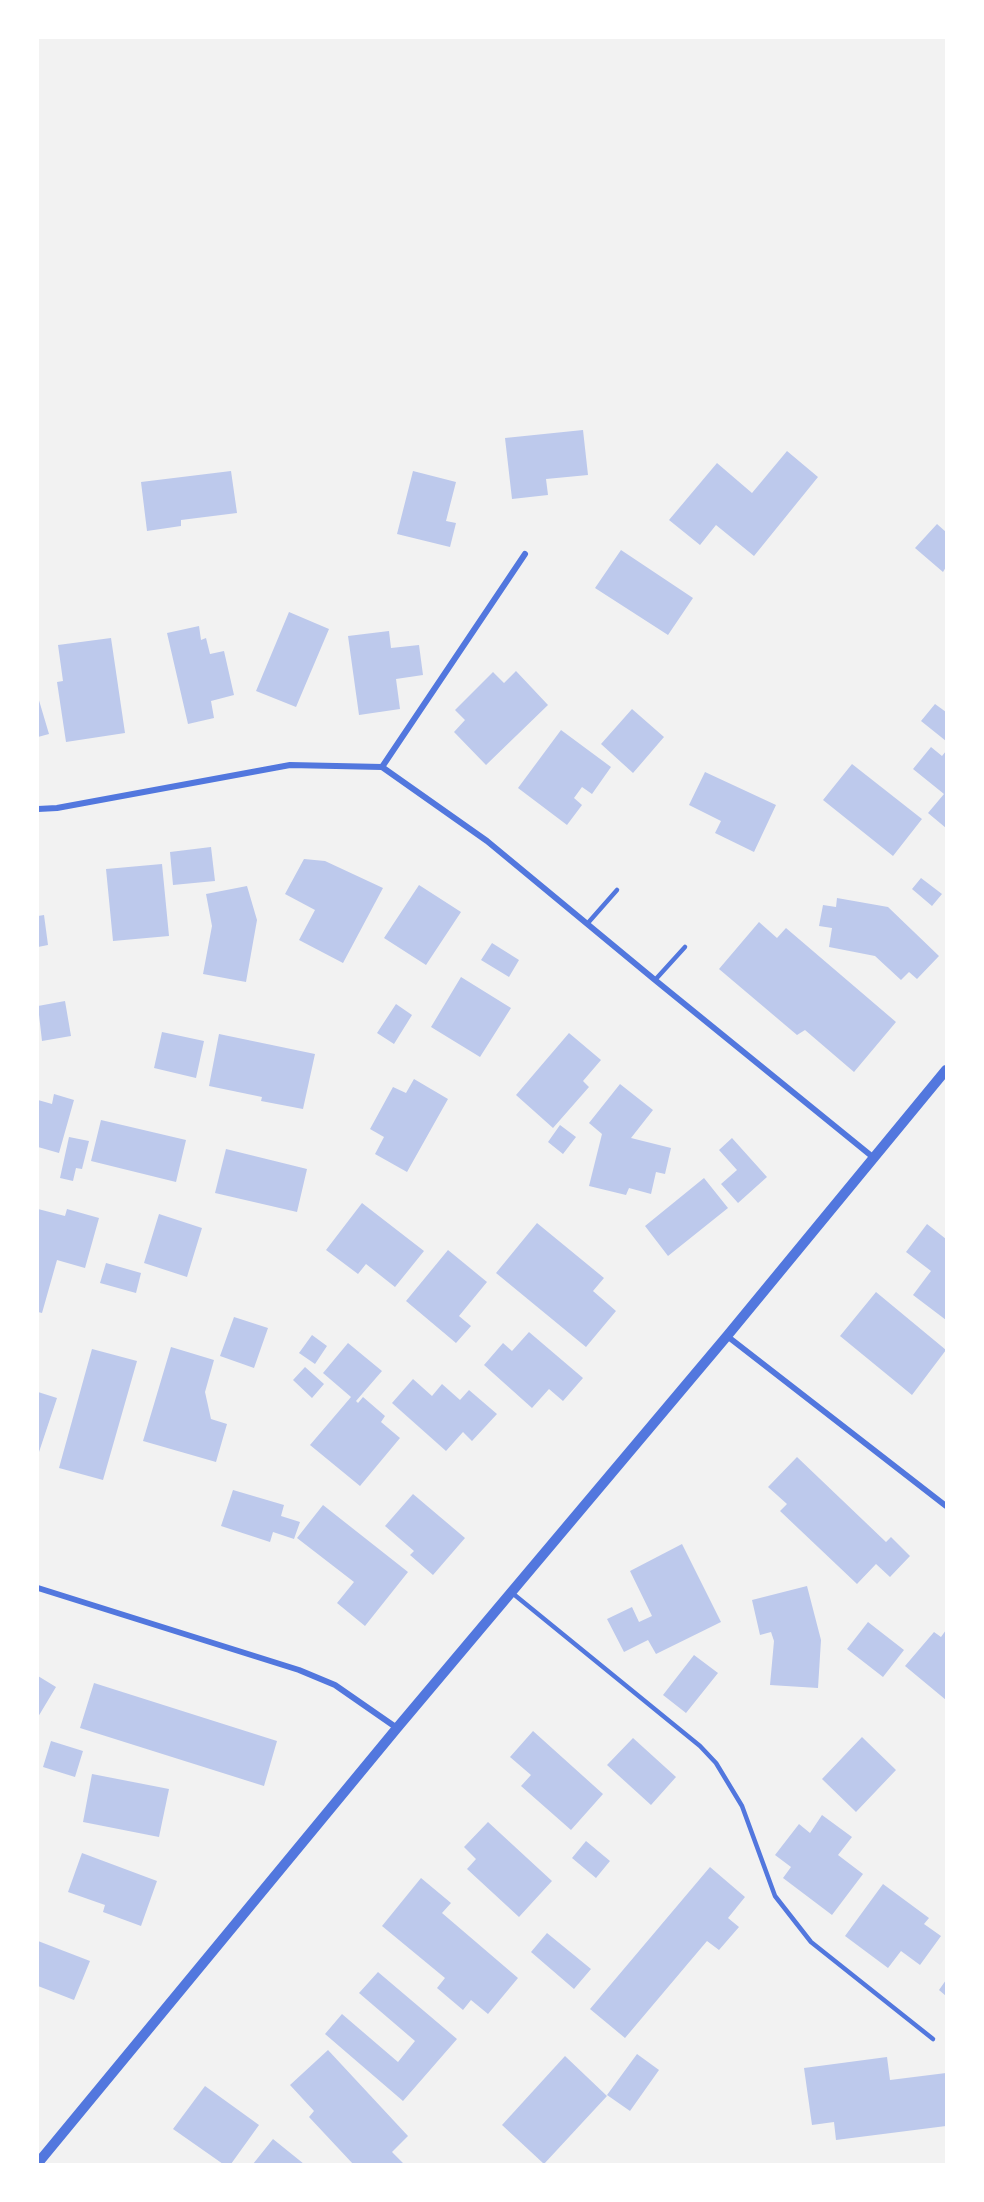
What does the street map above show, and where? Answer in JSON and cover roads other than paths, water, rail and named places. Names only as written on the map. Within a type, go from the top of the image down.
[{"type":"street","points":[[382,767],[525,554]]},
{"type":"street","points":[[38,808],[57,808],[290,765],[382,767],[487,841],[874,1158]]},
{"type":"street","points":[[38,2163],[397,1728],[946,1070]]},
{"type":"street","points":[[727,1335],[946,1506]]},
{"type":"street","points":[[38,1588],[299,1670],[335,1685],[397,1728]]},
{"type":"lane","points":[[587,924],[617,890]]},
{"type":"lane","points":[[655,980],[685,947]]},
{"type":"lane","points":[[511,1592],[700,1746],[716,1763],[742,1806],[775,1896],[811,1942],[933,2039]]}]
